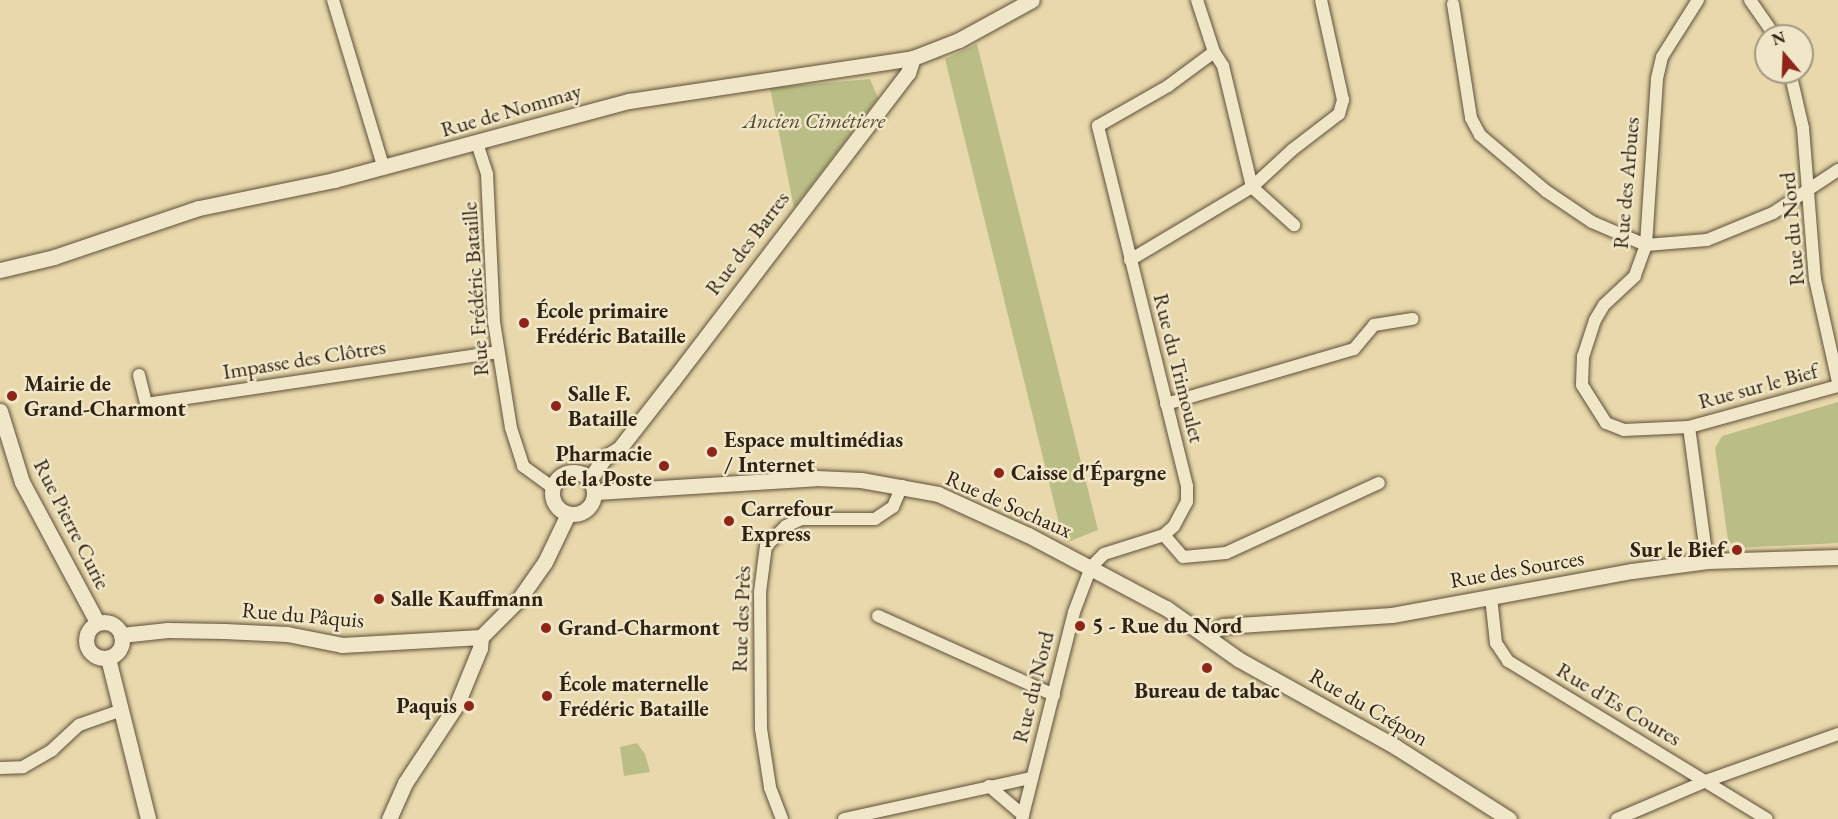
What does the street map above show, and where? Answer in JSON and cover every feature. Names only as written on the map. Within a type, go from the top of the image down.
[{"type":"street","points":[[333,0],[383,166]]},
{"type":"street","name":"Rue de Nommay","points":[[0,270],[54,257],[199,208],[477,143],[629,101],[913,58],[959,40],[1032,0]]},
{"type":"street","points":[[1197,0],[1214,52],[1223,66],[1252,187],[1294,225]]},
{"type":"street","points":[[1130,260],[1252,187],[1292,150],[1339,114],[1343,100],[1321,0]]},
{"type":"street","name":"Rue des Arbues","points":[[1689,427],[1624,430],[1606,423],[1582,385],[1583,356],[1594,320],[1635,276],[1646,245],[1657,79],[1662,57],[1698,0]]},
{"type":"street","points":[[1750,0],[1767,24]]},
{"type":"street","points":[[1453,4],[1471,118],[1480,135],[1546,191],[1592,222],[1646,245],[1707,240],[1773,213],[1838,170]]},
{"type":"street","name":"Rue du Trimoulet","points":[[1164,535],[1174,526],[1187,502],[1187,486],[1098,126],[1168,86],[1214,52]]},
{"type":"street","name":"Rue des Barres","points":[[593,486],[604,458],[619,449],[673,380],[908,73],[913,58]]},
{"type":"street","name":"Rue du Nord","points":[[1793,84],[1803,128],[1810,189],[1815,279],[1838,382]]},
{"type":"street","name":"Rue Frédéric Bataille","points":[[477,143],[487,174],[498,352],[522,466],[552,487]]},
{"type":"street","points":[[1166,404],[1354,350],[1374,325],[1413,319]]},
{"type":"street","name":"Impasse des Clôtres","points":[[140,375],[146,405],[498,352]]},
{"type":"street","name":"Rue sur le Bief","points":[[1689,427],[1838,386]]},
{"type":"street","name":"Rue Pierre Curie","points":[[0,411],[22,482],[97,622]]},
{"type":"street","points":[[1689,427],[1707,561]]},
{"type":"street","points":[[579,473],[593,486],[590,507],[581,514],[568,514],[557,508],[552,487],[564,474],[579,473]]},
{"type":"street","name":"Rue de Sochaux","points":[[593,486],[816,477],[902,486],[947,498],[1091,567],[1206,634]]},
{"type":"street","points":[[1091,567],[1104,554],[1164,535],[1183,557],[1226,554],[1379,483]]},
{"type":"street","name":"Rue des Près","points":[[782,819],[770,787],[761,729],[760,592],[766,546],[786,526],[802,519],[875,519],[893,507],[902,486]]},
{"type":"street","points":[[389,819],[405,783],[457,704],[480,648],[481,637],[519,599],[545,562],[568,514]]},
{"type":"street","name":"Rue des Sources","points":[[1206,634],[1223,626],[1392,615],[1707,561],[1838,556]]},
{"type":"street","name":"Rue du Nord","points":[[1023,817],[1074,612],[1091,567]]},
{"type":"street","name":"Rue d'Es Coures","points":[[1491,597],[1496,643],[1508,661],[1767,819]]},
{"type":"street","points":[[878,616],[1054,695]]},
{"type":"street","points":[[97,622],[116,626],[121,635],[117,653],[108,658],[97,657],[88,650],[85,640],[88,629],[97,622]]},
{"type":"street","name":"Rue du Pâquis","points":[[121,635],[168,630],[287,634],[342,645],[481,637]]},
{"type":"street","name":"Rue du Crépon","points":[[1206,634],[1238,658],[1396,747],[1509,819]]},
{"type":"street","points":[[108,658],[148,819]]},
{"type":"street","points":[[0,768],[23,767],[52,750],[79,725],[94,716],[120,711]]},
{"type":"street","points":[[1617,819],[1706,781],[1838,734]]},
{"type":"street","points":[[844,819],[1031,778]]},
{"type":"street","points":[[989,786],[1023,817]]},
{"type":"green space","points":[[977,44],[1098,530],[1068,542],[1063,539],[945,59]]},
{"type":"green space","name":"Ancien Cimétiere","points":[[870,79],[878,98],[794,208],[770,88]]},
{"type":"green space","points":[[1838,402],[1838,543],[1736,548],[1728,540],[1715,448],[1722,436]]},
{"type":"green space","points":[[637,743],[645,754],[650,772],[624,776],[620,747]]},
{"type":"place","name":"École primaire Frédéric Bataille","points":[[524,323]]},
{"type":"place","name":"Mairie de Grand-Charmont","points":[[12,396]]},
{"type":"place","name":"Salle F. Bataille","points":[[556,406]]},
{"type":"place","name":"Espace multimédias / Internet","points":[[712,452]]},
{"type":"place","name":"Pharmacie de la Poste","points":[[664,466]]},
{"type":"place","name":"Caisse d'Épargne","points":[[999,473]]},
{"type":"place","name":"Carrefour Express","points":[[729,521]]},
{"type":"place","name":"Sur le Bief","points":[[1737,550]]},
{"type":"place","name":"Salle Kauffmann","points":[[379,599]]},
{"type":"place","name":"5 - Rue du Nord","points":[[1080,626]]},
{"type":"place","name":"Grand-Charmont","points":[[546,628]]},
{"type":"place","name":"Bureau de tabac","points":[[1207,668]]},
{"type":"place","name":"École maternelle Frédéric Bataille","points":[[547,696]]},
{"type":"place","name":"Paquis","points":[[469,706]]}]
